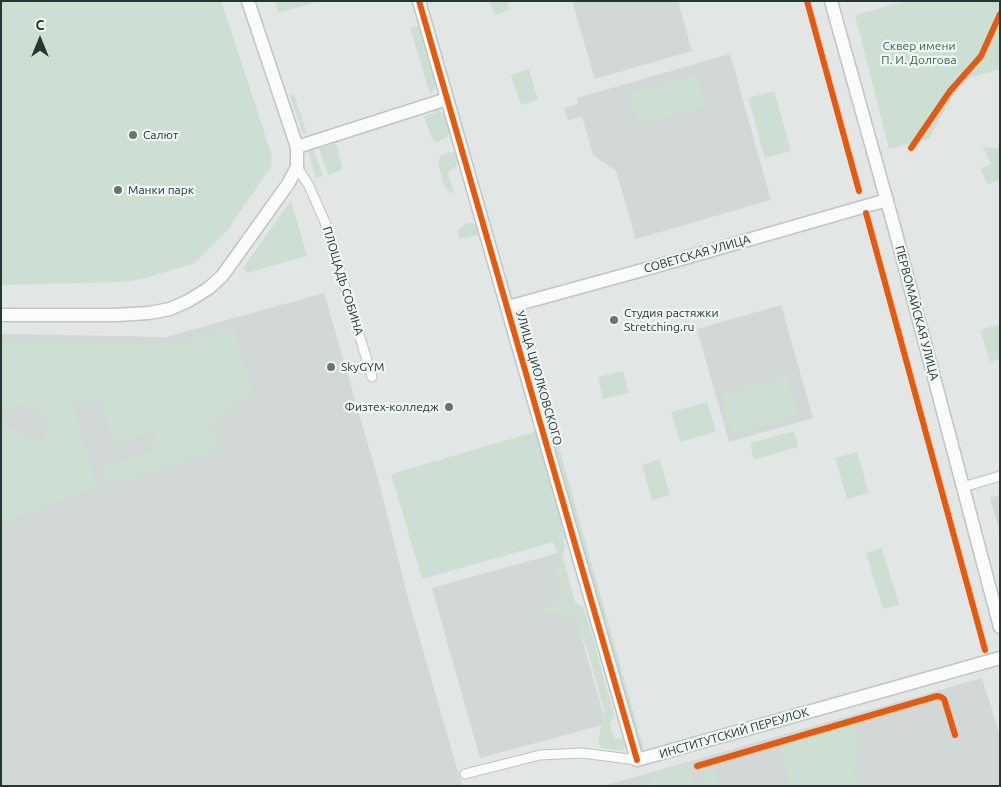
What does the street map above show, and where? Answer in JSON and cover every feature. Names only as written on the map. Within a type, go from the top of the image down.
[{"type":"street","points":[[1,314],[116,315],[158,312],[180,305],[209,288],[234,262],[288,184],[297,167],[297,147],[248,1]]},
{"type":"street","name":"УЛИЦА ЦИОЛКОВСКОГО","points":[[419,1],[637,760]]},
{"type":"street","name":"ПЕРВОМАЙСКАЯ УЛИЦА","points":[[830,1],[886,200],[1000,627]]},
{"type":"street","points":[[297,147],[447,99]]},
{"type":"street","name":"ПЛОЩАДЬ СОБИНА","points":[[297,167],[309,186],[325,222],[372,377]]},
{"type":"street","name":"СОВЕТСКАЯ УЛИЦА","points":[[508,307],[886,200]]},
{"type":"street","points":[[963,487],[1000,476]]},
{"type":"street","name":"ИНСТИТУТСКИЙ ПЕРЕУЛОК","points":[[465,774],[540,755],[582,753],[637,760],[1000,658]]},
{"type":"shaded area","points":[[572,1],[678,1],[692,51],[595,79]]},
{"type":"shaded area","points":[[730,54],[771,200],[636,239],[616,171],[593,155],[582,117],[568,120],[564,108],[578,104],[577,98]]},
{"type":"shaded area","points":[[324,293],[378,479],[408,598],[462,786],[1,786],[1,334],[166,337]]},
{"type":"shaded area","points":[[781,305],[813,418],[729,442],[697,329]]},
{"type":"shaded area","points":[[1000,495],[1000,533],[990,498]]},
{"type":"shaded area","points":[[558,553],[606,724],[480,758],[432,588]]},
{"type":"shaded area","points":[[982,678],[1000,736],[1000,786],[603,786]]},
{"type":"green space","name":"Салют","points":[[1,1],[221,1],[272,156],[271,167],[226,232],[195,263],[142,279],[122,282],[1,285]]},
{"type":"green space","points":[[275,1],[320,1],[278,13]]},
{"type":"green space","points":[[490,1],[507,1],[510,10],[494,15]]},
{"type":"green space","name":"Сквер имени П. И. Долгова","points":[[905,1],[1000,1],[1000,69],[963,80],[929,139],[889,149],[855,15]]},
{"type":"green space","points":[[418,25],[435,82],[435,89],[430,94],[410,28]]},
{"type":"green space","points":[[529,69],[538,100],[521,105],[511,75]]},
{"type":"green space","points":[[697,73],[707,106],[638,126],[628,93]]},
{"type":"green space","points":[[774,91],[791,151],[765,158],[748,98]]},
{"type":"green space","points":[[294,94],[307,134],[302,131],[290,96]]},
{"type":"green space","points":[[437,109],[444,114],[449,131],[445,139],[436,142],[431,137],[424,116],[435,113]]},
{"type":"green space","points":[[336,143],[342,168],[328,175],[319,149]]},
{"type":"green space","points":[[983,147],[1000,148],[1000,180],[988,184],[980,169],[991,164]]},
{"type":"green space","points":[[313,148],[323,176],[316,178],[309,154]]},
{"type":"green space","points":[[447,152],[454,153],[458,160],[456,167],[448,172],[454,193],[448,191],[444,186],[438,162],[440,156]]},
{"type":"green space","points":[[291,200],[307,256],[247,273],[243,268]]},
{"type":"green space","points":[[470,223],[477,226],[478,235],[460,239],[459,229],[465,224]]},
{"type":"green space","points":[[1000,324],[1000,359],[990,362],[980,330]]},
{"type":"green space","points":[[233,326],[253,391],[209,426],[221,449],[108,486],[100,468],[151,451],[155,431],[115,446],[100,399],[72,402],[98,486],[1,524],[1,427],[11,426],[29,442],[46,439],[46,416],[23,404],[1,412],[1,343],[166,346]]},
{"type":"green space","points":[[525,326],[644,750],[638,746],[518,328]]},
{"type":"green space","points":[[623,371],[629,393],[603,399],[598,377]]},
{"type":"green space","points":[[788,375],[799,417],[732,435],[720,393]]},
{"type":"green space","points":[[707,402],[716,432],[680,442],[671,412]]},
{"type":"green space","points":[[538,431],[567,538],[563,539],[565,546],[563,557],[575,602],[584,608],[614,714],[610,725],[614,738],[623,739],[625,746],[621,751],[601,748],[598,740],[604,711],[588,652],[578,626],[567,616],[559,613],[541,613],[539,610],[541,606],[558,601],[564,592],[563,587],[555,581],[554,577],[554,571],[560,560],[553,542],[422,579],[391,474]]},
{"type":"green space","points":[[794,431],[798,447],[754,460],[750,443]]},
{"type":"green space","points":[[857,452],[869,493],[847,499],[835,458]]},
{"type":"green space","points":[[660,459],[670,495],[652,500],[642,465]]},
{"type":"green space","points":[[882,548],[899,605],[883,609],[866,553]]},
{"type":"green space","points":[[854,724],[858,734],[858,755],[855,770],[858,786],[790,786],[780,750],[781,745]]},
{"type":"green space","points":[[690,762],[696,786],[651,786],[648,774]]},
{"type":"green space","points":[[711,766],[714,767],[720,786],[706,786],[702,772],[703,769]]},
{"type":"cycle path","points":[[419,1],[637,760]]},
{"type":"cycle path","points":[[807,1],[859,191]]},
{"type":"cycle path","points":[[911,148],[950,91],[981,56],[1000,14]]},
{"type":"cycle path","points":[[866,213],[985,650]]},
{"type":"cycle path","points":[[697,766],[937,696],[944,699],[955,735]]},
{"type":"place","name":"Салют","points":[[133,135]]},
{"type":"place","name":"Манки парк","points":[[118,190]]},
{"type":"place","name":"Студия растяжки Stretching.ru","points":[[614,320]]},
{"type":"place","name":"SkyGYM","points":[[331,367]]},
{"type":"place","name":"Физтех-колледж","points":[[449,407]]}]
